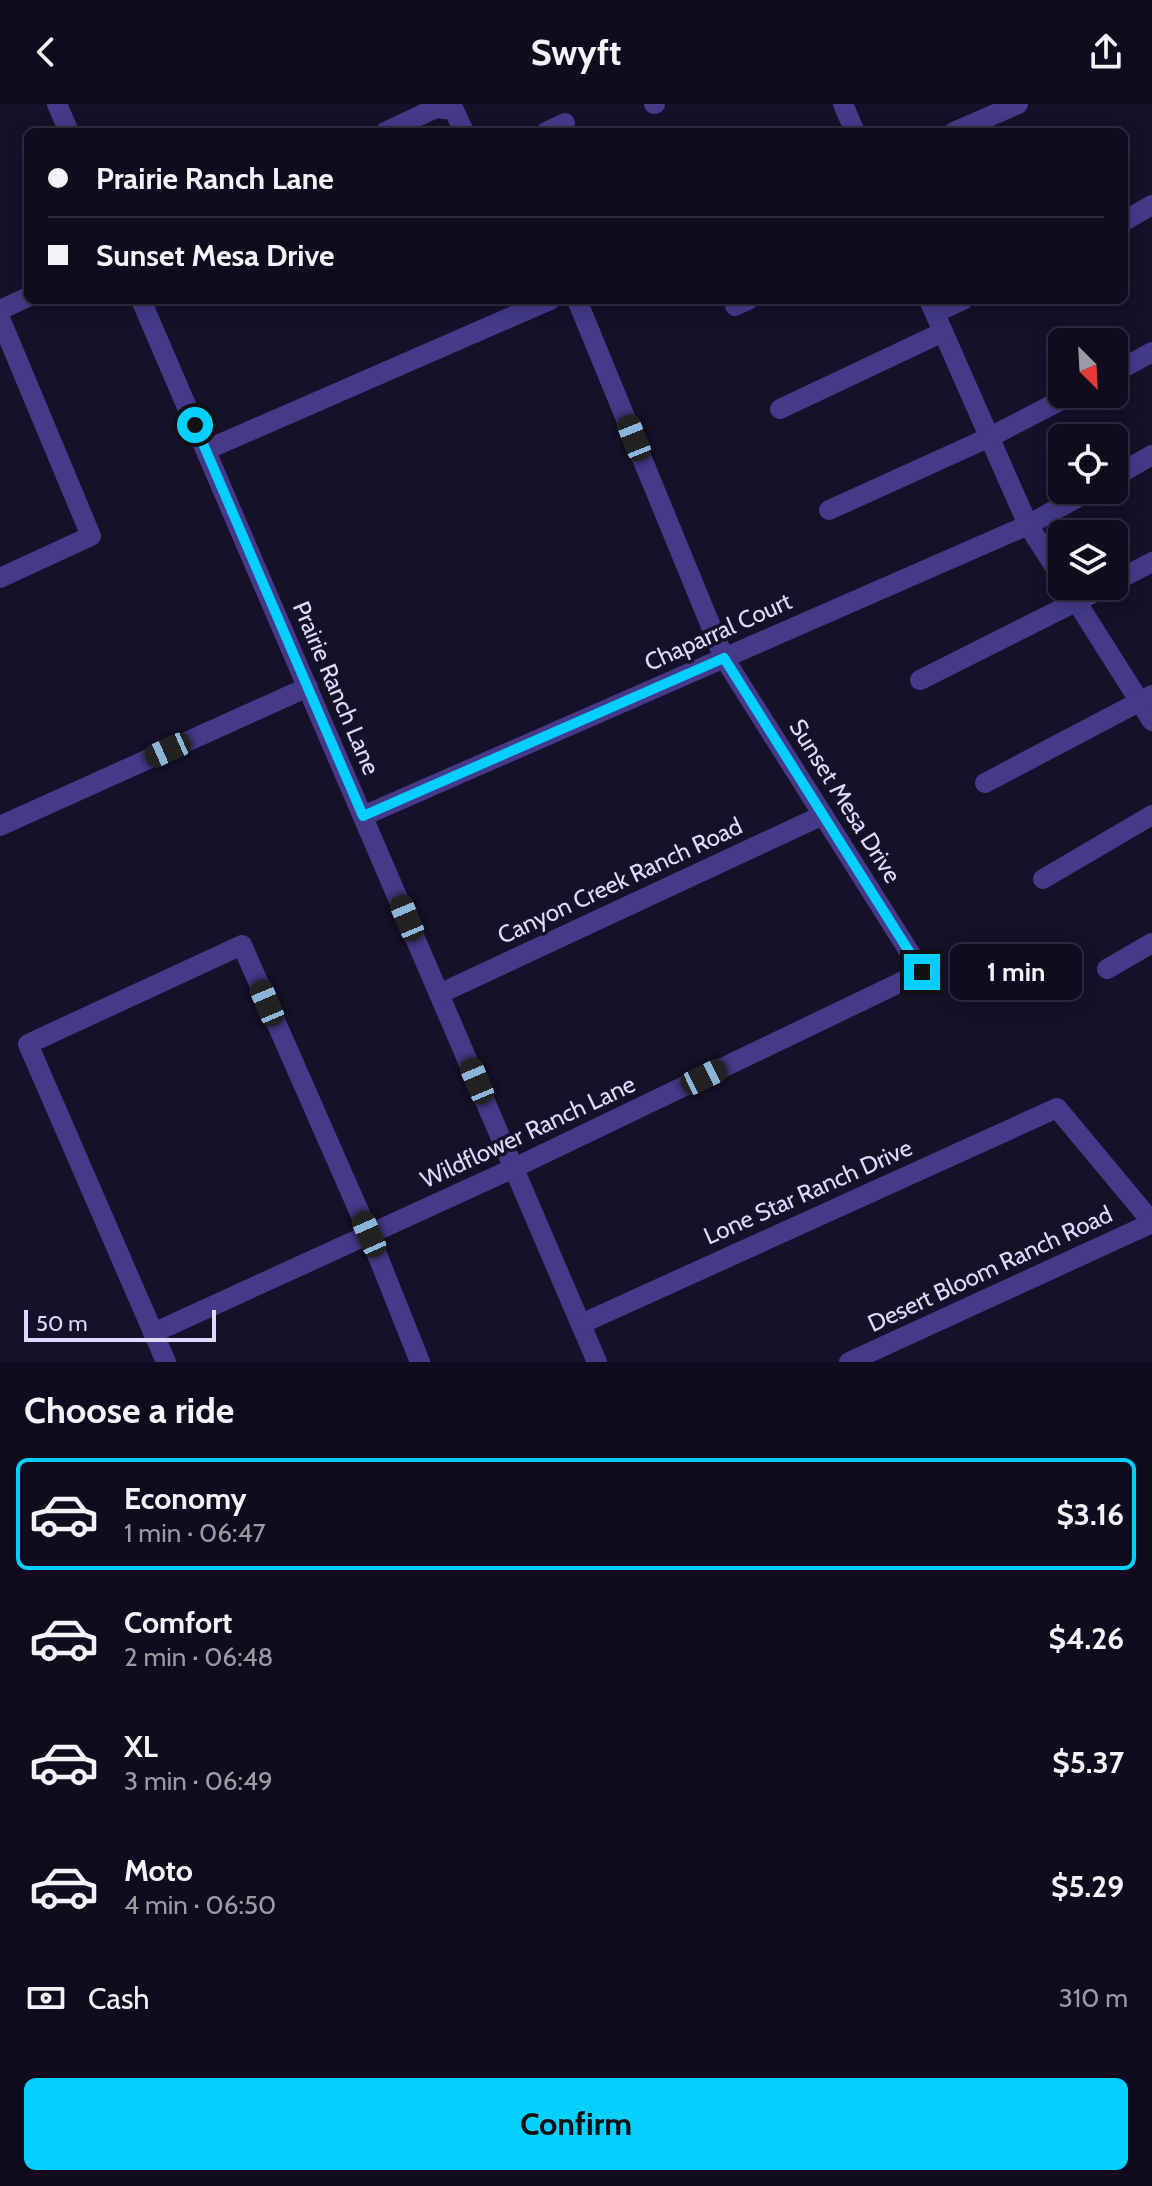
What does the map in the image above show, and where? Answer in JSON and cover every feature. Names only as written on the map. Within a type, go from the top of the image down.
[{"type":"street","points":[[57,104],[67,128]]},
{"type":"street","points":[[843,104],[853,128]]},
{"type":"street","points":[[963,128],[1018,104]]},
{"type":"street","points":[[393,128],[436,106],[454,110],[462,128]]},
{"type":"street","points":[[554,128],[565,123]]},
{"type":"street","points":[[1128,219],[1152,205]]},
{"type":"street","points":[[0,310],[24,299]]},
{"type":"street","name":"Prairie Ranch Lane","points":[[143,304],[597,1362]]},
{"type":"street","points":[[206,450],[541,304]]},
{"type":"street","name":"Sunset Mesa Drive","points":[[579,304],[724,658],[922,972]]},
{"type":"street","points":[[780,409],[956,304]]},
{"type":"street","points":[[936,315],[1028,525],[1048,556]]},
{"type":"street","points":[[0,318],[91,536],[0,578]]},
{"type":"street","points":[[1128,365],[1152,352]]},
{"type":"street","points":[[829,510],[990,437],[1048,407]]},
{"type":"street","points":[[1128,469],[1152,455]]},
{"type":"street","name":"Chaparral Court","points":[[363,816],[1028,525],[1066,504]]},
{"type":"street","points":[[1128,575],[1152,562]]},
{"type":"street","points":[[920,680],[1061,600]]},
{"type":"street","points":[[1076,600],[1146,698],[1152,721]]},
{"type":"street","points":[[0,826],[308,687]]},
{"type":"street","points":[[985,783],[1146,698]]},
{"type":"street","name":"Canyon Creek Ranch Road","points":[[439,994],[823,815]]},
{"type":"street","points":[[1043,879],[1152,815]]},
{"type":"street","points":[[1107,969],[1152,943]]},
{"type":"street","points":[[166,1362],[28,1044],[242,945],[369,1234],[420,1362]]},
{"type":"street","name":"Wildflower Ranch Lane","points":[[153,1333],[514,1168],[922,972]]},
{"type":"street","name":"Lone Star Ranch Drive","points":[[581,1324],[1057,1108],[1152,1222]]},
{"type":"street","name":"Desert Bloom Ranch Road","points":[[849,1362],[1152,1222]]},
{"type":"route","points":[[195,425],[363,816],[724,658],[922,972]]}]
